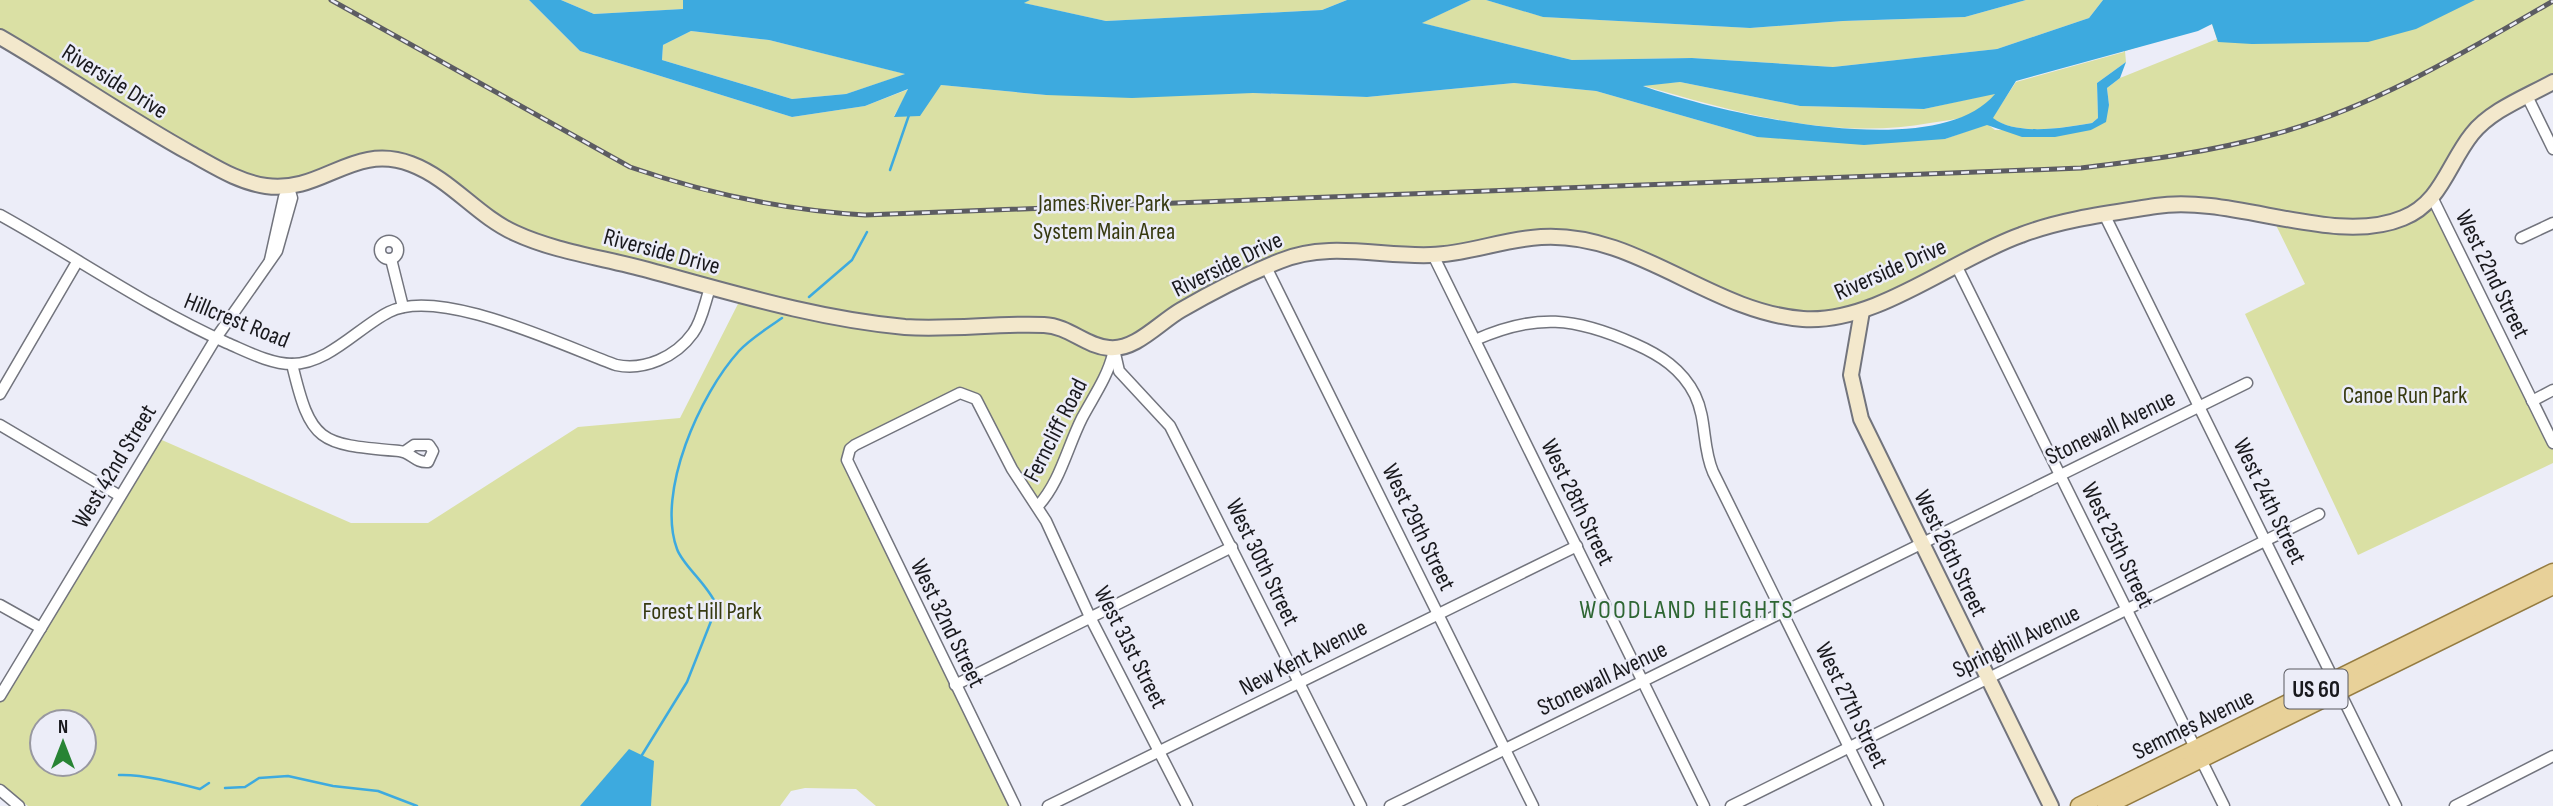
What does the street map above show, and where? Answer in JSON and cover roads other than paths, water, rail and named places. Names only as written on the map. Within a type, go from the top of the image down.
[{"type":"main road","name":"Semmes Avenue","points":[[2337,686],[2553,572]]},
{"type":"main road","name":"Semmes Avenue","points":[[2079,806],[2199,754],[2337,686],[2553,586]]},
{"type":"main road","name":"Semmes Avenue","points":[[2106,806],[2199,754]]},
{"type":"street","name":"Riverside Drive","points":[[0,37],[161,137],[231,175],[262,186],[289,188],[311,182],[363,159],[397,160],[441,179],[512,232],[710,288],[827,316],[892,325],[939,328],[1055,326],[1096,345],[1114,349],[1134,342],[1184,309],[1266,267],[1311,252],[1433,255],[1530,237],[1577,237],[1616,248],[1772,314],[1819,319],[1862,311],[2026,233],[2105,216],[2184,203],[2332,224],[2376,226],[2403,218],[2433,199],[2476,130],[2553,82]]},
{"type":"street","points":[[2527,96],[2553,149]]},
{"type":"street","name":"West 42nd Street","points":[[0,696],[216,338],[270,261],[284,197],[289,188]]},
{"type":"street","name":"West 22nd Street","points":[[2433,199],[2553,443]]},
{"type":"street","name":"Hillcrest Road","points":[[0,215],[160,311],[250,353],[292,364],[326,353],[390,311],[433,304],[461,308],[616,365],[641,367],[657,361],[687,341],[697,326],[710,288]]},
{"type":"street","name":"West 24th Street","points":[[2105,216],[2396,806]]},
{"type":"street","points":[[2521,238],[2553,223]]},
{"type":"street","name":"West 28th Street","points":[[1433,255],[1704,806]]},
{"type":"street","points":[[391,259],[403,307]]},
{"type":"street","points":[[0,394],[77,262]]},
{"type":"street","name":"West 25th Street","points":[[1956,265],[2224,806]]},
{"type":"street","name":"West 29th Street","points":[[1266,267],[1533,806]]},
{"type":"street","name":"West 26th Street","points":[[1862,311],[1851,364],[1854,397],[1864,428],[2051,806]]},
{"type":"street","name":"West 27th Street","points":[[1475,340],[1515,325],[1566,321],[1606,331],[1658,355],[1683,376],[1703,415],[1707,456],[1713,472],[1878,806]]},
{"type":"street","name":"Ferncliff Road","points":[[847,457],[852,447],[926,408],[956,394],[969,394],[978,401],[1012,469],[1038,506],[1054,486],[1077,429],[1107,373],[1114,349]]},
{"type":"street","name":"West 30th Street","points":[[1114,349],[1119,371],[1167,421],[1360,806]]},
{"type":"street","points":[[292,364],[307,419],[325,439],[343,446],[404,452]]},
{"type":"street","name":"Stonewall Avenue","points":[[1390,806],[2246,383]]},
{"type":"street","points":[[2532,401],[2553,390]]},
{"type":"street","points":[[0,425],[121,496]]},
{"type":"street","name":"West 32nd Street","points":[[847,457],[850,470],[1015,806]]},
{"type":"street","name":"West 31st Street","points":[[1038,506],[1090,617],[1187,806]]},
{"type":"street","name":"Springhill Avenue","points":[[1731,806],[2319,514]]},
{"type":"street","name":"New Kent Avenue","points":[[1048,806],[1577,546]]},
{"type":"street","points":[[955,685],[1232,548]]},
{"type":"street","points":[[0,605],[41,628]]},
{"type":"street","points":[[2455,806],[2553,756]]},
{"type":"street","points":[[0,790],[19,806]]},
{"type":"water","points":[[529,0],[561,0],[594,14],[683,9],[683,0],[1030,0],[1024,3],[1106,21],[1322,10],[1347,0],[1471,0],[1422,23],[1572,60],[1692,58],[1833,67],[1997,49],[2089,18],[2103,0],[2475,0],[2416,29],[2368,42],[2218,42],[2212,24],[2198,31],[2016,81],[1993,118],[2003,124],[2027,129],[2092,123],[2098,118],[2097,83],[2126,62],[2120,78],[2107,88],[2109,105],[2106,122],[2091,130],[2055,137],[2022,137],[1987,125],[1945,139],[1864,145],[1757,137],[1596,91],[1514,83],[1367,97],[1253,93],[1132,98],[1046,95],[941,85],[920,116],[894,117],[908,89],[865,106],[792,117],[580,51]],"holes":[[[691,31],[769,40],[905,74],[846,94],[792,99],[662,60],[663,45]],[[1680,82],[1800,106],[1924,109],[1995,94],[1966,115],[1926,126],[1878,130],[1826,127],[1773,119],[1722,109],[1643,86]]]},
{"type":"water","points":[[1486,0],[2026,0],[1965,17],[1843,21],[1750,28],[1543,17]]},
{"type":"water","points":[[629,749],[654,761],[651,806],[580,806]]},
{"type":"waterway","points":[[890,170],[909,115]]},
{"type":"waterway","points":[[809,297],[852,260],[867,232]]},
{"type":"waterway","points":[[642,755],[687,682],[717,606],[677,549],[672,526],[672,500],[677,473],[697,418],[724,370],[744,346],[782,318]]},
{"type":"waterway","points":[[119,775],[149,777],[200,789],[209,783]]},
{"type":"waterway","points":[[225,788],[245,787],[259,778],[288,776],[333,786],[378,791],[417,806]]},
{"type":"railway","points":[[331,0],[630,167],[688,185],[775,205],[865,215],[2106,165],[2227,146],[2312,123],[2383,94],[2553,1]]},
{"type":"district","name":"WOODLAND HEIGHTS","points":[[1687,609]]},
{"type":"park label","name":"James River Park System Main Area","points":[[1104,217]]},
{"type":"park label","name":"Canoe Run Park","points":[[2405,395]]},
{"type":"park label","name":"Forest Hill Park","points":[[702,611]]}]
